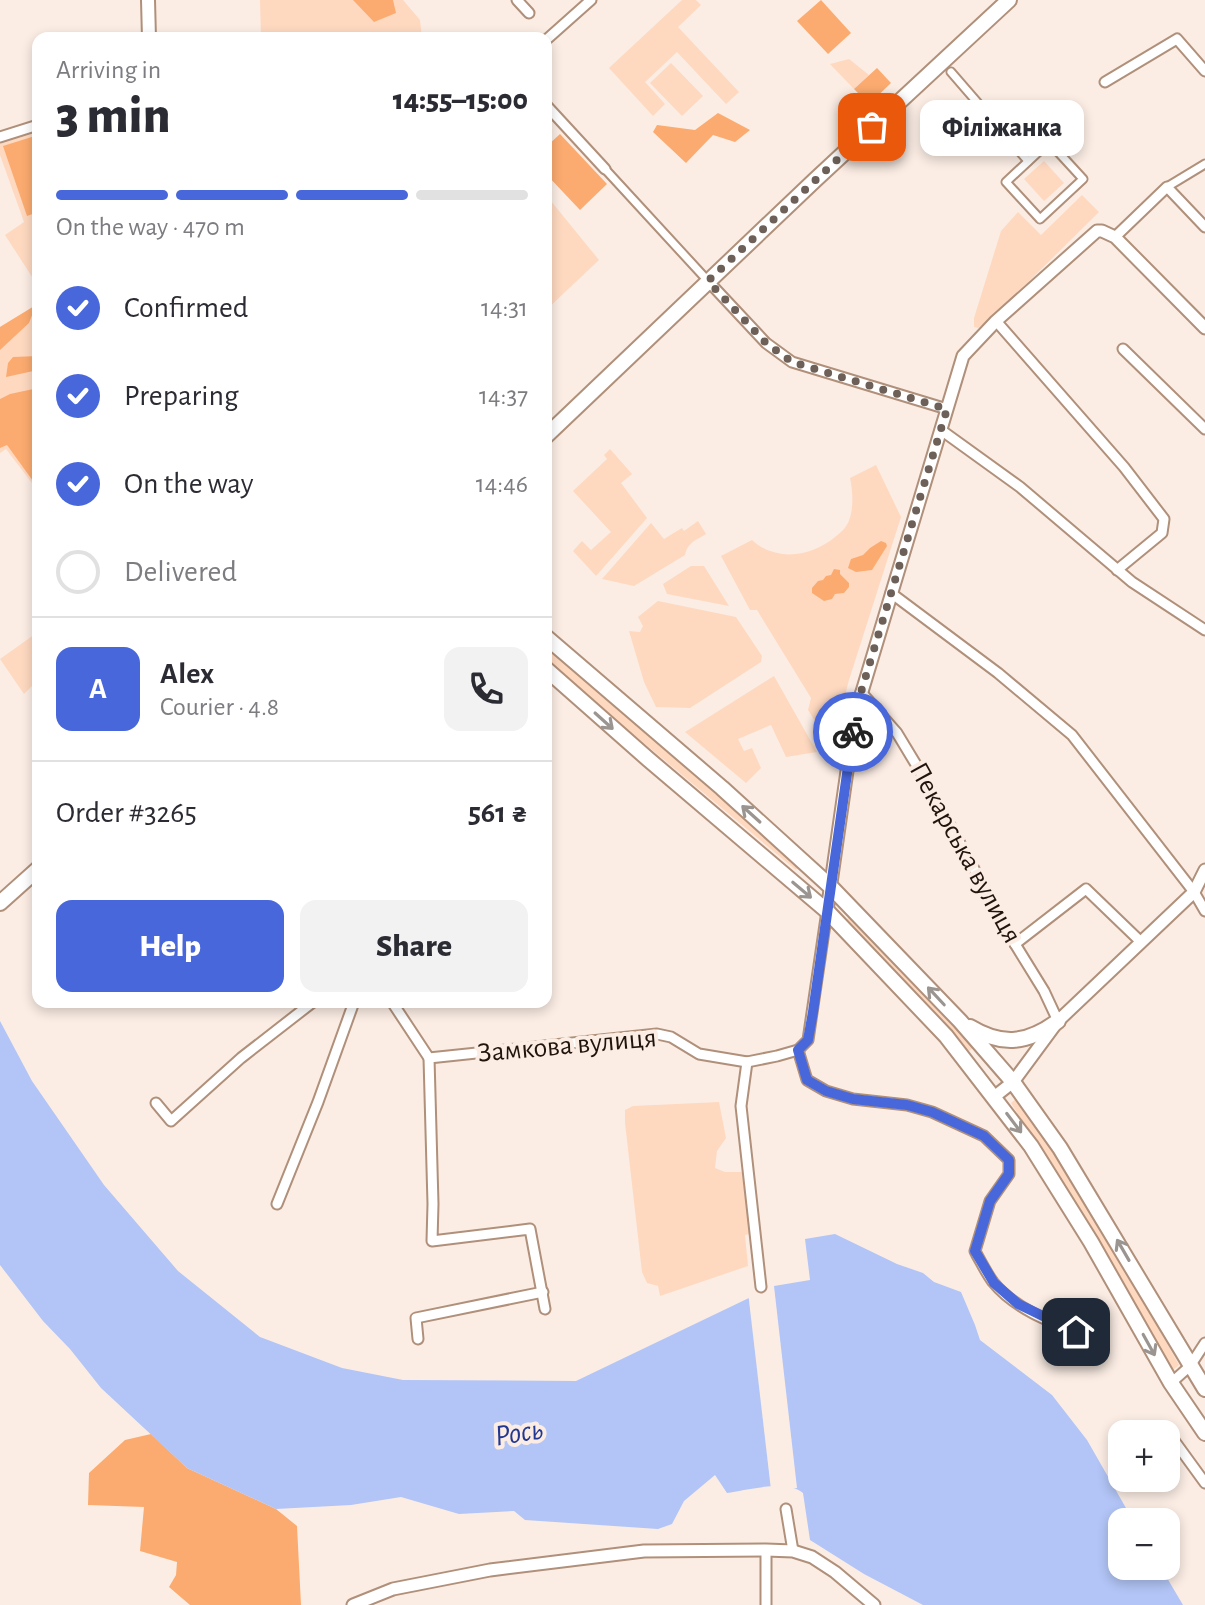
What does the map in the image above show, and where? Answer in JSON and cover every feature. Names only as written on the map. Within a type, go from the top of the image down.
[{"type":"main road","points":[[148,0],[149,32]]},
{"type":"main road","points":[[552,430],[1009,0]]},
{"type":"main road","points":[[552,642],[722,788],[831,887],[960,1021],[1013,1082],[1060,1148],[1205,1389]]},
{"type":"main road","points":[[552,674],[827,911],[946,1036],[1031,1146],[1091,1242],[1171,1383],[1205,1433]]},
{"type":"main road","points":[[0,903],[32,874]]},
{"type":"main road","points":[[960,1021],[997,1039],[1015,1040],[1031,1038],[1058,1021]]},
{"type":"street","points":[[517,0],[529,13]]},
{"type":"street","points":[[552,35],[591,0]]},
{"type":"street","points":[[1105,82],[1177,39],[1205,71]]},
{"type":"street","points":[[951,72],[1028,161]]},
{"type":"street","points":[[552,112],[766,343],[792,362],[947,409]]},
{"type":"street","points":[[0,137],[32,127]]},
{"type":"street","points":[[1049,142],[1083,179],[1040,219],[1006,182],[1028,161],[1049,142]]},
{"type":"street","points":[[1115,237],[1167,187],[1205,164]]},
{"type":"street","points":[[1167,187],[1205,227]]},
{"type":"street","points":[[761,1287],[741,1106],[747,1062],[798,1050],[808,1040],[855,715],[963,356],[996,321],[1095,232],[1102,231],[1115,237],[1205,328]]},
{"type":"street","points":[[996,321],[1124,467],[1164,519],[1162,533],[1117,570]]},
{"type":"street","points":[[1123,349],[1205,429]]},
{"type":"street","points":[[941,430],[1020,487],[1117,570],[1205,630]]},
{"type":"street","points":[[891,593],[998,673],[1072,735],[1194,892],[1205,911]]},
{"type":"street","name":"Пекарська вулиця","points":[[861,692],[897,733],[926,781],[1058,1021]]},
{"type":"street","points":[[994,1097],[1013,1082],[1058,1021],[1194,892],[1205,870]]},
{"type":"street","points":[[1015,944],[1086,889],[1141,942]]},
{"type":"street","points":[[156,1103],[171,1121],[241,1058],[305,1008]]},
{"type":"street","points":[[277,1204],[352,1008]]},
{"type":"street","points":[[396,1008],[429,1058],[432,1241],[530,1229],[545,1309]]},
{"type":"street","name":"Замкова вулиця","points":[[429,1058],[657,1034],[671,1037],[699,1054],[747,1062]]},
{"type":"street","points":[[798,1050],[807,1080],[826,1091],[853,1099],[907,1105],[932,1112],[984,1136],[1001,1152],[1009,1160],[1009,1174],[990,1201],[975,1251],[977,1255],[994,1283],[1018,1304],[1097,1340]]},
{"type":"street","points":[[418,1339],[416,1318],[543,1292]]},
{"type":"street","points":[[1171,1383],[1190,1366],[1205,1343]]},
{"type":"street","points":[[1180,1449],[1205,1483]]},
{"type":"street","points":[[786,1509],[793,1551]]},
{"type":"street","points":[[766,1550],[766,1605]]},
{"type":"street","points":[[353,1605],[393,1589],[490,1570],[644,1551],[766,1550],[793,1551],[812,1557],[874,1605]]},
{"type":"shaded area","points":[[260,0],[403,0],[420,20],[421,32],[261,32]]},
{"type":"shaded area","points":[[353,0],[393,0],[396,13],[374,22]]},
{"type":"shaded area","points":[[682,0],[696,0],[701,5],[678,27],[739,92],[726,104],[677,52],[645,82],[665,104],[653,116],[609,68]]},
{"type":"shaded area","points":[[821,0],[851,33],[828,54],[797,21]]},
{"type":"shaded area","points":[[849,59],[869,75],[854,89],[830,64]]},
{"type":"shaded area","points":[[671,63],[703,96],[682,116],[650,83]]},
{"type":"shaded area","points":[[877,68],[891,83],[869,104],[854,89]]},
{"type":"shaded area","points":[[718,113],[750,130],[735,142],[713,135],[686,163],[653,132],[657,125],[695,130]]},
{"type":"shaded area","points":[[32,134],[32,277],[5,235],[24,222],[0,155],[0,144]]},
{"type":"shaded area","points":[[560,134],[607,184],[580,210],[552,180],[552,141]]},
{"type":"shaded area","points":[[32,137],[32,214],[27,216],[3,146]]},
{"type":"shaded area","points":[[1044,161],[1064,183],[1044,201],[1024,179]]},
{"type":"shaded area","points":[[1082,195],[1099,212],[991,319],[978,328],[974,327],[974,318],[1001,231],[1018,212],[1041,235]]},
{"type":"shaded area","points":[[552,202],[599,260],[552,304]]},
{"type":"shaded area","points":[[32,307],[32,483],[6,449],[0,453],[0,327]]},
{"type":"shaded area","points":[[32,307],[29,323],[0,350],[0,327]]},
{"type":"shaded area","points":[[32,356],[32,371],[6,377],[8,363],[13,357]]},
{"type":"shaded area","points":[[32,389],[32,480],[7,445],[0,448],[0,399]]},
{"type":"shaded area","points":[[610,449],[632,474],[621,483],[647,518],[596,576],[573,551],[582,541],[591,550],[611,532],[573,491],[607,459],[604,455]]},
{"type":"shaded area","points":[[876,465],[901,517],[849,680],[836,744],[830,744],[808,710],[811,698],[757,610],[750,610],[721,556],[752,540],[761,547],[782,554],[805,553],[826,544],[848,523],[852,501],[850,478]]},
{"type":"shaded area","points":[[698,521],[706,534],[690,545],[685,555],[634,586],[602,579],[651,523],[664,539]]},
{"type":"shaded area","points":[[881,541],[887,546],[872,570],[856,572],[848,568],[851,559],[863,555]]},
{"type":"shaded area","points":[[691,566],[704,566],[729,606],[667,594],[663,584]]},
{"type":"shaded area","points":[[834,569],[840,570],[849,587],[844,593],[835,594],[832,599],[824,601],[812,593],[812,588],[831,575]]},
{"type":"shaded area","points":[[658,601],[736,617],[762,656],[761,662],[690,708],[656,707],[644,682],[629,631],[640,632],[643,626],[638,617]]},
{"type":"shaded area","points":[[32,636],[32,686],[24,694],[0,659]]},
{"type":"shaded area","points":[[552,652],[799,866],[796,870],[552,663]]},
{"type":"shaded area","points":[[774,676],[817,752],[786,757],[771,725],[738,739],[744,751],[752,748],[761,768],[746,783],[685,732]]},
{"type":"shaded area","points":[[849,915],[975,1046],[969,1051],[847,920]]},
{"type":"shaded area","points":[[1017,1098],[1081,1196],[1141,1297],[1179,1365],[1172,1371],[1095,1234],[1011,1103]]},
{"type":"shaded area","points":[[719,1102],[726,1138],[717,1151],[715,1168],[725,1172],[742,1172],[750,1234],[745,1235],[748,1266],[660,1296],[658,1286],[647,1283],[642,1272],[625,1110],[633,1106]]},
{"type":"shaded area","points":[[151,1434],[187,1468],[276,1509],[297,1526],[301,1605],[190,1605],[169,1587],[176,1575],[177,1562],[140,1551],[144,1507],[88,1505],[89,1473],[125,1440]]},
{"type":"water","name":"Рось","points":[[0,1021],[32,1081],[104,1185],[178,1271],[260,1337],[342,1368],[403,1380],[576,1381],[774,1286],[810,1280],[805,1239],[835,1234],[961,1292],[980,1340],[1052,1395],[1087,1440],[1108,1477],[1108,1492],[1117,1492],[1126,1508],[1108,1508],[1108,1580],[1168,1580],[1183,1605],[923,1605],[864,1574],[810,1540],[803,1493],[777,1486],[727,1493],[715,1475],[684,1501],[672,1524],[658,1529],[525,1520],[514,1511],[459,1514],[401,1497],[351,1505],[276,1509],[187,1468],[101,1388],[0,1265]]},
{"type":"pier","points":[[774,1286],[797,1488],[771,1490],[748,1292]]},
{"type":"way so far","points":[[853,732],[861,692],[947,409],[792,362],[766,343],[708,281],[872,127]]},
{"type":"place","name":"Філіжанка","points":[[872,127]]},
{"type":"route","points":[[853,732],[813,1012],[808,1040],[798,1050],[807,1080],[826,1091],[853,1099],[907,1105],[932,1112],[984,1136],[1009,1160],[1009,1174],[990,1201],[975,1251],[994,1283],[1018,1304],[1076,1332]]}]
